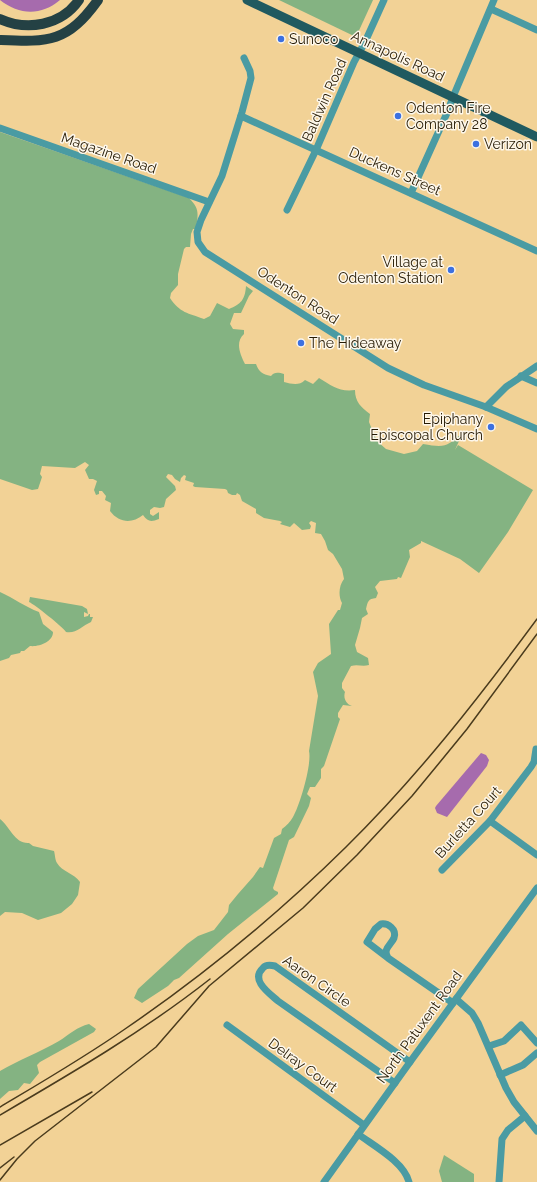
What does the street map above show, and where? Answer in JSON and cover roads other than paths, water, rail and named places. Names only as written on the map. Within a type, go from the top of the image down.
[{"type":"highway","points":[[0,19],[18,25],[31,26],[46,24],[65,14],[79,0]]},
{"type":"highway","points":[[0,40],[30,42],[50,39],[61,35],[72,29],[89,13],[97,0]]},
{"type":"main road","name":"Annapolis Road","points":[[247,0],[537,137]]},
{"type":"street","name":"Baldwin Road","points":[[287,210],[384,0]]},
{"type":"street","points":[[411,193],[447,113],[494,0]]},
{"type":"street","points":[[491,8],[537,30]]},
{"type":"street","name":"Odenton Road","points":[[244,58],[250,71],[251,78],[222,176],[218,187],[209,202],[197,232],[198,242],[206,252],[388,368],[424,385],[486,407],[537,429]]},
{"type":"street","name":"Duckens Street","points":[[241,116],[537,251]]},
{"type":"street","name":"Magazine Road","points":[[0,128],[209,202]]},
{"type":"street","points":[[486,407],[506,387],[537,367]]},
{"type":"street","points":[[522,376],[537,383]]},
{"type":"street","name":"Burletta Court","points":[[442,870],[490,821],[531,767],[534,762],[536,749]]},
{"type":"street","points":[[490,821],[537,855]]},
{"type":"street","name":"North Patuxent Road","points":[[324,1182],[537,888]]},
{"type":"street","points":[[388,958],[386,951],[394,937],[394,933],[391,926],[381,924],[367,942],[388,958],[472,1013],[483,1032],[506,1088],[537,1131]]},
{"type":"street","name":"Aaron Circle","points":[[395,1083],[278,1001],[264,989],[258,980],[258,974],[262,968],[268,965],[275,966],[410,1062]]},
{"type":"street","name":"Delray Court","points":[[227,1025],[364,1125]]},
{"type":"street","points":[[489,1046],[504,1041],[522,1025],[537,1043]]},
{"type":"street","points":[[500,1075],[523,1065],[537,1053]]},
{"type":"street","points":[[499,1182],[502,1139],[508,1130],[525,1116]]},
{"type":"street","points":[[358,1134],[393,1160],[403,1170],[409,1182]]},
{"type":"railway","points":[[0,1107],[125,1029],[240,943],[294,896],[346,847],[398,793],[446,737],[537,619]]},
{"type":"railway","points":[[0,1180],[17,1159],[35,1141],[156,1047],[209,986],[303,908],[357,855],[412,796],[467,729],[537,634]]},
{"type":"railway","points":[[0,1115],[134,1034],[210,979]]},
{"type":"railway","points":[[0,1145],[92,1092]]},
{"type":"railway","points":[[0,1168],[14,1157]]},
{"type":"place","name":"Sunoco","points":[[281,39]]},
{"type":"place","name":"Odenton Fire Company 28","points":[[398,116]]},
{"type":"place","name":"Verizon","points":[[476,144]]},
{"type":"place","name":"Village at Odenton Station","points":[[451,270]]},
{"type":"place","name":"The Hideaway","points":[[301,343]]},
{"type":"place","name":"Epiphany Episcopal Church","points":[[491,427]]}]
